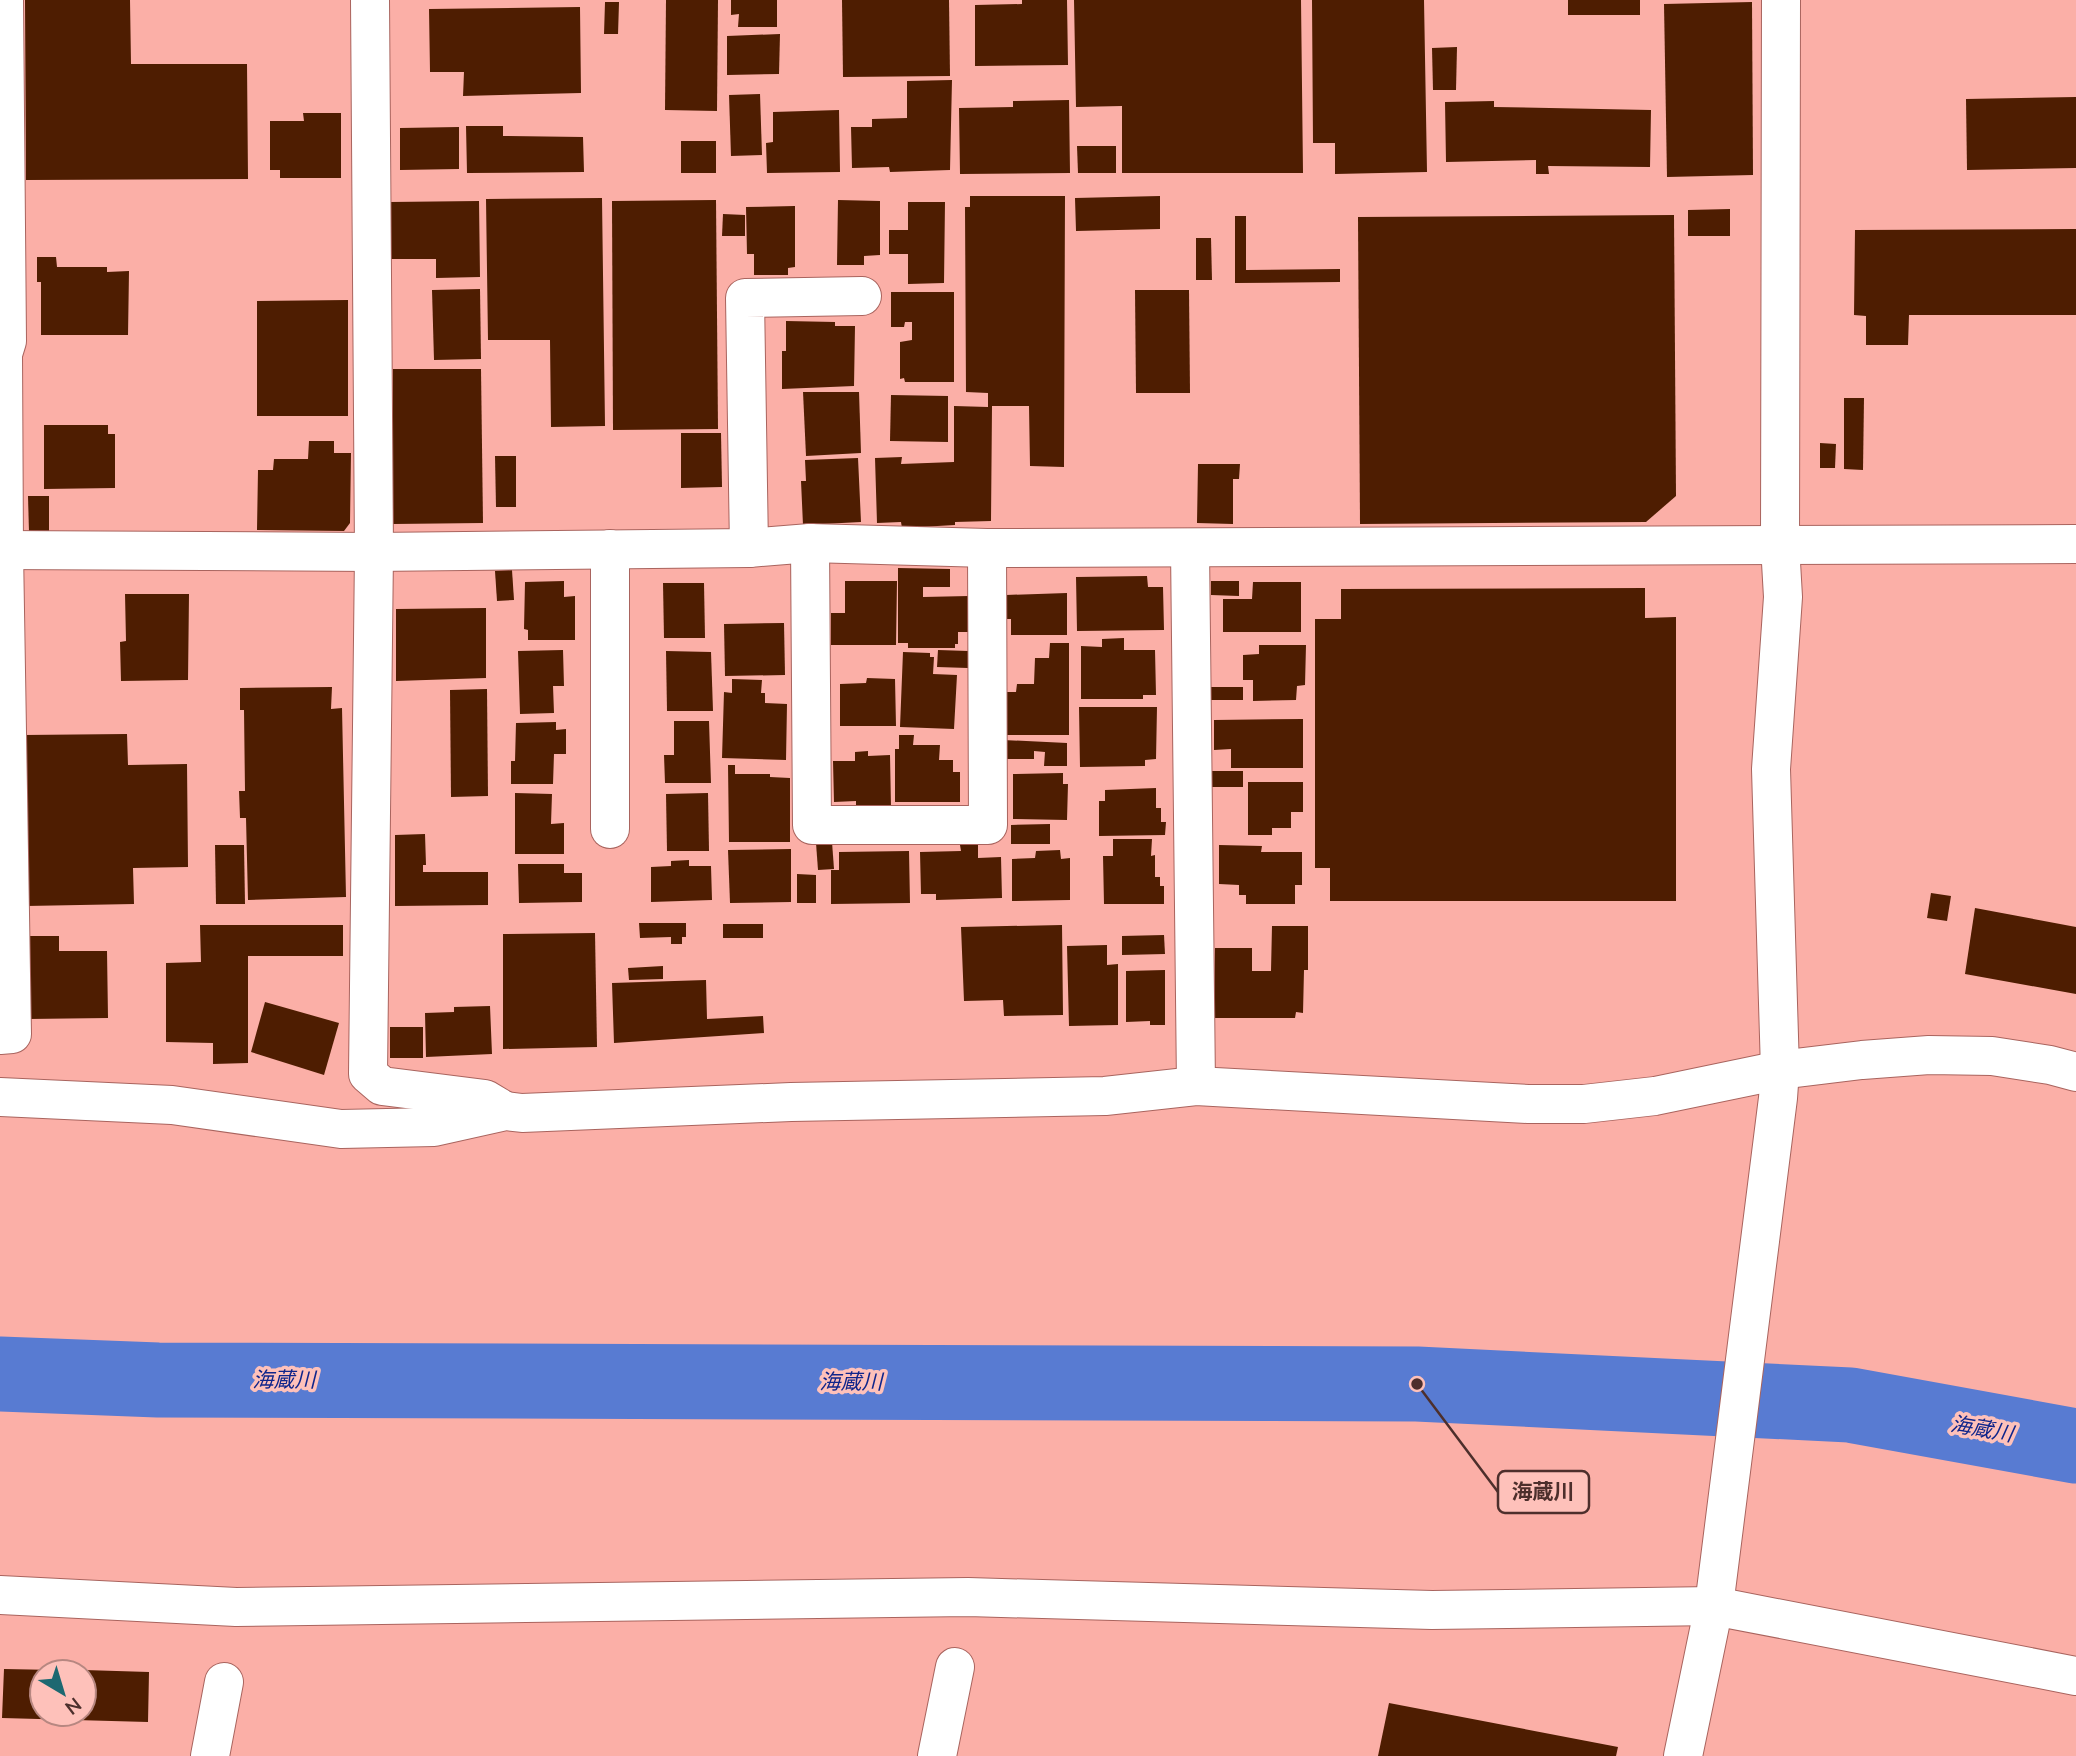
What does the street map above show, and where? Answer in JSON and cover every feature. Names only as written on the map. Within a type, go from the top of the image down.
[{"type":"street","points":[[0,1035],[12,1034],[2,550],[3,354],[8,341],[4,0]]},
{"type":"street","points":[[370,0],[374,552],[368,1074],[383,1086],[485,1099],[506,1111]]},
{"type":"street","points":[[1683,1756],[1714,1606],[1779,1084],[1771,769],[1783,597],[1780,545],[1781,0]]},
{"type":"street","points":[[749,548],[745,298],[862,296]]},
{"type":"street","points":[[2,550],[374,552],[749,548],[810,543],[988,548],[2076,544]]},
{"type":"street","points":[[810,543],[813,825],[988,825],[988,548]]},
{"type":"street","points":[[1190,548],[1196,1086]]},
{"type":"street","points":[[610,549],[611,829]]},
{"type":"street","points":[[0,1097],[172,1105],[341,1129],[435,1127],[506,1111],[522,1113],[791,1102],[1105,1096],[1196,1086],[1528,1104],[1584,1104],[1779,1084],[1862,1060],[1929,1055],[1992,1056],[2076,1072]]},
{"type":"street","points":[[0,1595],[236,1606],[968,1597],[1432,1610],[1714,1606],[2076,1676]]},
{"type":"street","points":[[937,1756],[955,1668]]},
{"type":"street","points":[[210,1756],[224,1682]]},
{"type":"building","points":[[25,0],[130,0],[131,64],[247,64],[248,179],[26,180]]},
{"type":"building","points":[[666,0],[718,0],[717,111],[665,110]]},
{"type":"building","points":[[731,0],[777,0],[777,27],[738,27],[739,14],[731,15]]},
{"type":"building","points":[[842,0],[949,0],[950,76],[843,77]]},
{"type":"building","points":[[1022,0],[1067,0],[1068,65],[975,66],[975,5],[1022,4]]},
{"type":"building","points":[[1074,0],[1301,0],[1303,173],[1122,173],[1122,106],[1076,107]]},
{"type":"building","points":[[1312,0],[1424,0],[1427,172],[1335,174],[1335,143],[1313,143]]},
{"type":"building","points":[[1568,0],[1640,0],[1640,15],[1568,15]]},
{"type":"building","points":[[605,2],[619,2],[618,34],[604,34]]},
{"type":"building","points":[[1752,2],[1753,175],[1667,177],[1664,4]]},
{"type":"building","points":[[580,7],[581,93],[463,96],[464,72],[430,72],[429,9]]},
{"type":"building","points":[[780,34],[779,74],[727,75],[727,36]]},
{"type":"building","points":[[1457,47],[1456,90],[1433,90],[1432,48]]},
{"type":"building","points":[[952,80],[950,170],[890,172],[889,167],[852,168],[851,127],[872,127],[872,119],[907,118],[907,81]]},
{"type":"building","points":[[760,94],[762,155],[731,156],[729,95]]},
{"type":"building","points":[[2076,97],[2076,168],[1967,170],[1966,99]]},
{"type":"building","points":[[1069,100],[1070,173],[960,174],[959,108],[1013,107],[1013,101]]},
{"type":"building","points":[[1494,101],[1494,107],[1651,110],[1650,167],[1548,166],[1549,174],[1536,174],[1536,160],[1446,162],[1445,102]]},
{"type":"building","points":[[839,110],[840,172],[767,173],[766,143],[773,142],[773,112]]},
{"type":"building","points":[[303,113],[341,113],[341,178],[280,178],[280,170],[270,170],[270,121],[304,121]]},
{"type":"building","points":[[466,126],[503,126],[503,136],[583,137],[584,172],[467,173]]},
{"type":"building","points":[[459,127],[459,169],[400,170],[400,128]]},
{"type":"building","points":[[681,141],[716,141],[716,173],[681,173]]},
{"type":"building","points":[[1077,146],[1116,146],[1116,173],[1078,173]]},
{"type":"building","points":[[970,196],[1065,196],[1064,467],[1030,466],[1029,406],[992,406],[991,521],[902,528],[901,522],[877,523],[875,458],[902,457],[901,464],[954,462],[954,406],[988,407],[988,393],[966,392],[965,207],[970,207]]},
{"type":"building","points":[[1160,196],[1160,229],[1076,231],[1075,198]]},
{"type":"building","points":[[602,198],[605,426],[551,427],[550,340],[488,340],[486,199]]},
{"type":"building","points":[[716,200],[718,429],[613,430],[612,201]]},
{"type":"building","points":[[838,200],[880,201],[880,255],[864,256],[864,265],[837,265]]},
{"type":"building","points":[[479,201],[480,277],[436,278],[436,259],[391,259],[390,202]]},
{"type":"building","points":[[908,202],[945,202],[944,283],[908,284],[908,254],[889,254],[889,230],[908,230]]},
{"type":"building","points":[[795,206],[795,267],[788,268],[788,275],[754,275],[754,254],[747,254],[746,207]]},
{"type":"building","points":[[1730,209],[1730,236],[1688,236],[1688,210]]},
{"type":"building","points":[[723,214],[745,215],[745,236],[722,236]]},
{"type":"building","points":[[1674,215],[1676,496],[1646,522],[1360,524],[1358,217]]},
{"type":"building","points":[[1235,216],[1246,216],[1246,270],[1340,269],[1340,282],[1235,283]]},
{"type":"building","points":[[2076,229],[2076,315],[1909,315],[1908,345],[1866,345],[1866,316],[1854,315],[1855,230]]},
{"type":"building","points":[[1196,238],[1211,238],[1212,280],[1196,280]]},
{"type":"building","points":[[37,257],[56,257],[57,267],[107,267],[107,272],[129,271],[128,335],[41,335],[41,282],[37,282]]},
{"type":"building","points":[[480,289],[481,359],[434,360],[432,290]]},
{"type":"building","points":[[1135,290],[1189,290],[1190,393],[1136,393]]},
{"type":"building","points":[[891,292],[954,292],[954,382],[905,382],[904,378],[900,379],[900,342],[912,340],[912,322],[905,322],[904,327],[891,327]]},
{"type":"building","points":[[348,300],[348,416],[257,416],[257,301]]},
{"type":"building","points":[[786,321],[835,322],[835,326],[855,326],[854,386],[782,389],[782,351],[786,351]]},
{"type":"building","points":[[393,369],[481,369],[483,523],[393,524]]},
{"type":"building","points":[[803,392],[859,392],[861,453],[806,456]]},
{"type":"building","points":[[891,395],[948,396],[948,442],[890,441]]},
{"type":"building","points":[[1844,398],[1864,398],[1863,470],[1844,469]]},
{"type":"building","points":[[44,425],[108,425],[108,434],[115,434],[115,488],[44,489]]},
{"type":"building","points":[[681,433],[721,433],[722,487],[681,488]]},
{"type":"building","points":[[309,441],[334,441],[334,453],[351,453],[350,523],[344,531],[257,530],[258,470],[273,470],[274,459],[308,459]]},
{"type":"building","points":[[1820,443],[1836,444],[1835,468],[1820,468]]},
{"type":"building","points":[[495,456],[516,456],[516,507],[496,507]]},
{"type":"building","points":[[858,458],[861,522],[803,525],[801,481],[806,481],[805,460]]},
{"type":"building","points":[[1198,464],[1240,464],[1239,479],[1233,479],[1233,524],[1197,523]]},
{"type":"building","points":[[28,496],[49,496],[49,531],[29,532]]},
{"type":"building","points":[[898,568],[950,569],[950,587],[923,587],[923,597],[969,596],[969,632],[958,632],[958,644],[955,644],[955,648],[908,648],[908,643],[898,643]]},
{"type":"building","points":[[512,570],[514,600],[497,601],[495,571]]},
{"type":"building","points":[[1147,576],[1148,587],[1163,587],[1164,630],[1077,631],[1076,577]]},
{"type":"building","points":[[564,581],[564,597],[575,596],[575,640],[528,640],[528,630],[524,629],[525,582]]},
{"type":"building","points":[[845,581],[897,581],[896,645],[831,645],[831,613],[845,613]]},
{"type":"building","points":[[1211,581],[1239,581],[1239,596],[1211,595]]},
{"type":"building","points":[[1253,582],[1301,582],[1301,632],[1223,632],[1223,599],[1252,599]]},
{"type":"building","points":[[663,583],[704,583],[705,638],[664,638]]},
{"type":"building","points":[[1645,588],[1645,618],[1676,617],[1676,901],[1330,901],[1330,868],[1315,868],[1315,619],[1341,619],[1341,589]]},
{"type":"building","points":[[1067,593],[1067,635],[1011,635],[1006,595]]},
{"type":"building","points":[[125,594],[189,594],[188,680],[121,681],[120,642],[126,641]]},
{"type":"building","points":[[486,608],[486,678],[396,681],[396,609]]},
{"type":"building","points":[[784,623],[785,675],[725,676],[724,624]]},
{"type":"building","points":[[1124,638],[1124,650],[1155,650],[1156,695],[1143,695],[1143,699],[1081,699],[1081,646],[1102,647],[1102,639]]},
{"type":"building","points":[[1050,643],[1069,643],[1069,735],[1005,735],[1005,692],[1016,692],[1017,684],[1034,684],[1035,658],[1049,658]]},
{"type":"building","points":[[1259,645],[1306,645],[1305,685],[1297,686],[1296,700],[1253,701],[1253,680],[1243,680],[1243,655],[1259,654]]},
{"type":"building","points":[[563,650],[564,686],[553,686],[554,713],[520,714],[518,651]]},
{"type":"building","points":[[938,650],[968,651],[968,668],[937,667]]},
{"type":"building","points":[[666,651],[711,652],[713,711],[667,711]]},
{"type":"building","points":[[903,652],[930,653],[930,657],[934,657],[933,674],[957,675],[954,729],[900,727]]},
{"type":"building","points":[[867,678],[895,679],[896,726],[840,726],[840,684],[866,683]]},
{"type":"building","points":[[732,679],[762,680],[761,693],[765,693],[765,703],[787,704],[786,760],[722,758],[724,692],[732,693]]},
{"type":"building","points":[[332,687],[331,709],[342,708],[346,897],[248,900],[246,818],[240,818],[239,791],[245,791],[244,710],[240,710],[240,688]]},
{"type":"building","points":[[1211,687],[1243,687],[1243,700],[1211,700]]},
{"type":"building","points":[[487,689],[488,796],[451,797],[450,690]]},
{"type":"building","points":[[1079,707],[1157,707],[1156,759],[1145,760],[1145,766],[1080,767]]},
{"type":"building","points":[[1303,719],[1303,768],[1231,768],[1231,749],[1214,750],[1214,720]]},
{"type":"building","points":[[674,721],[709,721],[711,783],[665,783],[664,755],[674,755]]},
{"type":"building","points":[[556,722],[556,730],[566,729],[566,754],[554,754],[553,784],[511,784],[511,761],[515,761],[516,723]]},
{"type":"building","points":[[127,734],[128,765],[187,764],[188,867],[133,868],[134,904],[26,906],[24,735]]},
{"type":"building","points":[[899,735],[914,735],[913,745],[940,745],[939,760],[953,760],[953,772],[960,772],[960,802],[895,802],[895,749],[899,749]]},
{"type":"building","points":[[1003,740],[1067,743],[1067,766],[1044,766],[1045,752],[1034,751],[1034,759],[1003,759]]},
{"type":"building","points":[[868,751],[868,756],[890,755],[891,807],[856,807],[856,801],[834,802],[833,761],[855,761],[855,752]]},
{"type":"building","points":[[728,765],[735,765],[735,774],[770,774],[770,777],[790,778],[790,842],[729,842]]},
{"type":"building","points":[[1212,771],[1243,771],[1243,787],[1212,787]]},
{"type":"building","points":[[1063,773],[1063,784],[1068,784],[1067,820],[1013,819],[1013,774]]},
{"type":"building","points":[[1248,782],[1303,782],[1303,812],[1291,812],[1291,828],[1272,828],[1272,835],[1248,835]]},
{"type":"building","points":[[1156,788],[1156,808],[1161,808],[1161,822],[1166,822],[1165,835],[1099,836],[1099,801],[1105,801],[1105,790]]},
{"type":"building","points":[[515,793],[552,794],[551,824],[564,823],[564,854],[515,854]]},
{"type":"building","points":[[708,793],[709,851],[667,851],[666,794]]},
{"type":"building","points":[[1050,824],[1050,844],[1011,844],[1011,825]]},
{"type":"building","points":[[425,834],[426,865],[423,865],[423,872],[488,872],[488,905],[395,906],[395,835]]},
{"type":"building","points":[[1113,839],[1152,839],[1151,856],[1155,855],[1155,877],[1160,877],[1160,886],[1164,886],[1164,904],[1104,904],[1103,856],[1113,856]]},
{"type":"building","points":[[832,842],[834,869],[818,870],[816,843]]},
{"type":"building","points":[[215,845],[244,845],[245,904],[216,904]]},
{"type":"building","points":[[960,845],[978,845],[978,858],[1001,857],[1002,898],[936,900],[936,894],[921,894],[920,852],[961,851]]},
{"type":"building","points":[[1219,845],[1262,846],[1261,852],[1302,852],[1302,885],[1295,885],[1295,904],[1246,904],[1246,895],[1239,895],[1239,885],[1219,884]]},
{"type":"building","points":[[791,849],[791,902],[730,903],[728,850]]},
{"type":"building","points":[[1060,850],[1061,859],[1070,858],[1070,900],[1012,901],[1012,859],[1035,858],[1036,851]]},
{"type":"building","points":[[909,851],[910,903],[831,904],[831,870],[839,870],[839,852]]},
{"type":"building","points":[[689,860],[689,866],[711,866],[712,900],[651,902],[651,867],[671,866],[671,861]]},
{"type":"building","points":[[518,864],[564,864],[564,873],[582,873],[582,902],[519,903]]},
{"type":"building","points":[[797,874],[816,875],[816,903],[797,903]]},
{"type":"building","points":[[1931,893],[1951,896],[1947,921],[1927,918]]},
{"type":"building","points":[[1975,908],[2076,927],[2076,994],[1965,974]]},
{"type":"building","points":[[639,923],[686,923],[686,937],[682,937],[682,944],[671,944],[671,937],[640,938]]},
{"type":"building","points":[[723,924],[763,924],[763,938],[723,938]]},
{"type":"building","points":[[200,925],[343,925],[343,956],[248,956],[248,1063],[213,1064],[213,1043],[166,1042],[166,963],[201,962]]},
{"type":"building","points":[[1062,925],[1063,1015],[1004,1016],[1003,1000],[964,1001],[961,927]]},
{"type":"building","points":[[1272,926],[1308,926],[1308,970],[1304,970],[1303,1013],[1296,1012],[1295,1018],[1214,1018],[1215,948],[1252,948],[1252,971],[1271,971]]},
{"type":"building","points":[[595,933],[597,1047],[503,1049],[503,934]]},
{"type":"building","points":[[1164,935],[1165,954],[1122,955],[1122,936]]},
{"type":"building","points":[[28,936],[59,936],[59,951],[107,951],[108,1018],[28,1019]]},
{"type":"building","points":[[1107,945],[1107,965],[1118,964],[1118,1025],[1069,1026],[1067,946]]},
{"type":"building","points":[[663,966],[663,979],[629,980],[628,968]]},
{"type":"building","points":[[1165,970],[1165,1025],[1150,1025],[1150,1021],[1126,1022],[1126,971]]},
{"type":"building","points":[[706,980],[707,1019],[763,1016],[764,1033],[614,1043],[612,983]]},
{"type":"building","points":[[265,1002],[339,1023],[324,1075],[251,1052]]},
{"type":"building","points":[[490,1006],[492,1054],[426,1057],[425,1013],[454,1012],[454,1007]]},
{"type":"building","points":[[390,1027],[423,1027],[423,1058],[390,1058]]},
{"type":"building","points":[[4,1669],[28,1669],[28,1719],[2,1718]]},
{"type":"building","points":[[98,1670],[149,1672],[148,1722],[98,1721]]},
{"type":"building","points":[[1389,1703],[1618,1747],[1616,1756],[1378,1756]]},
{"type":"waterway","name":"海蔵川","points":[[0,1374],[158,1380],[1417,1384],[1850,1405],[2076,1446]]},
{"type":"place","name":"海蔵川","points":[[1417,1384]]}]
